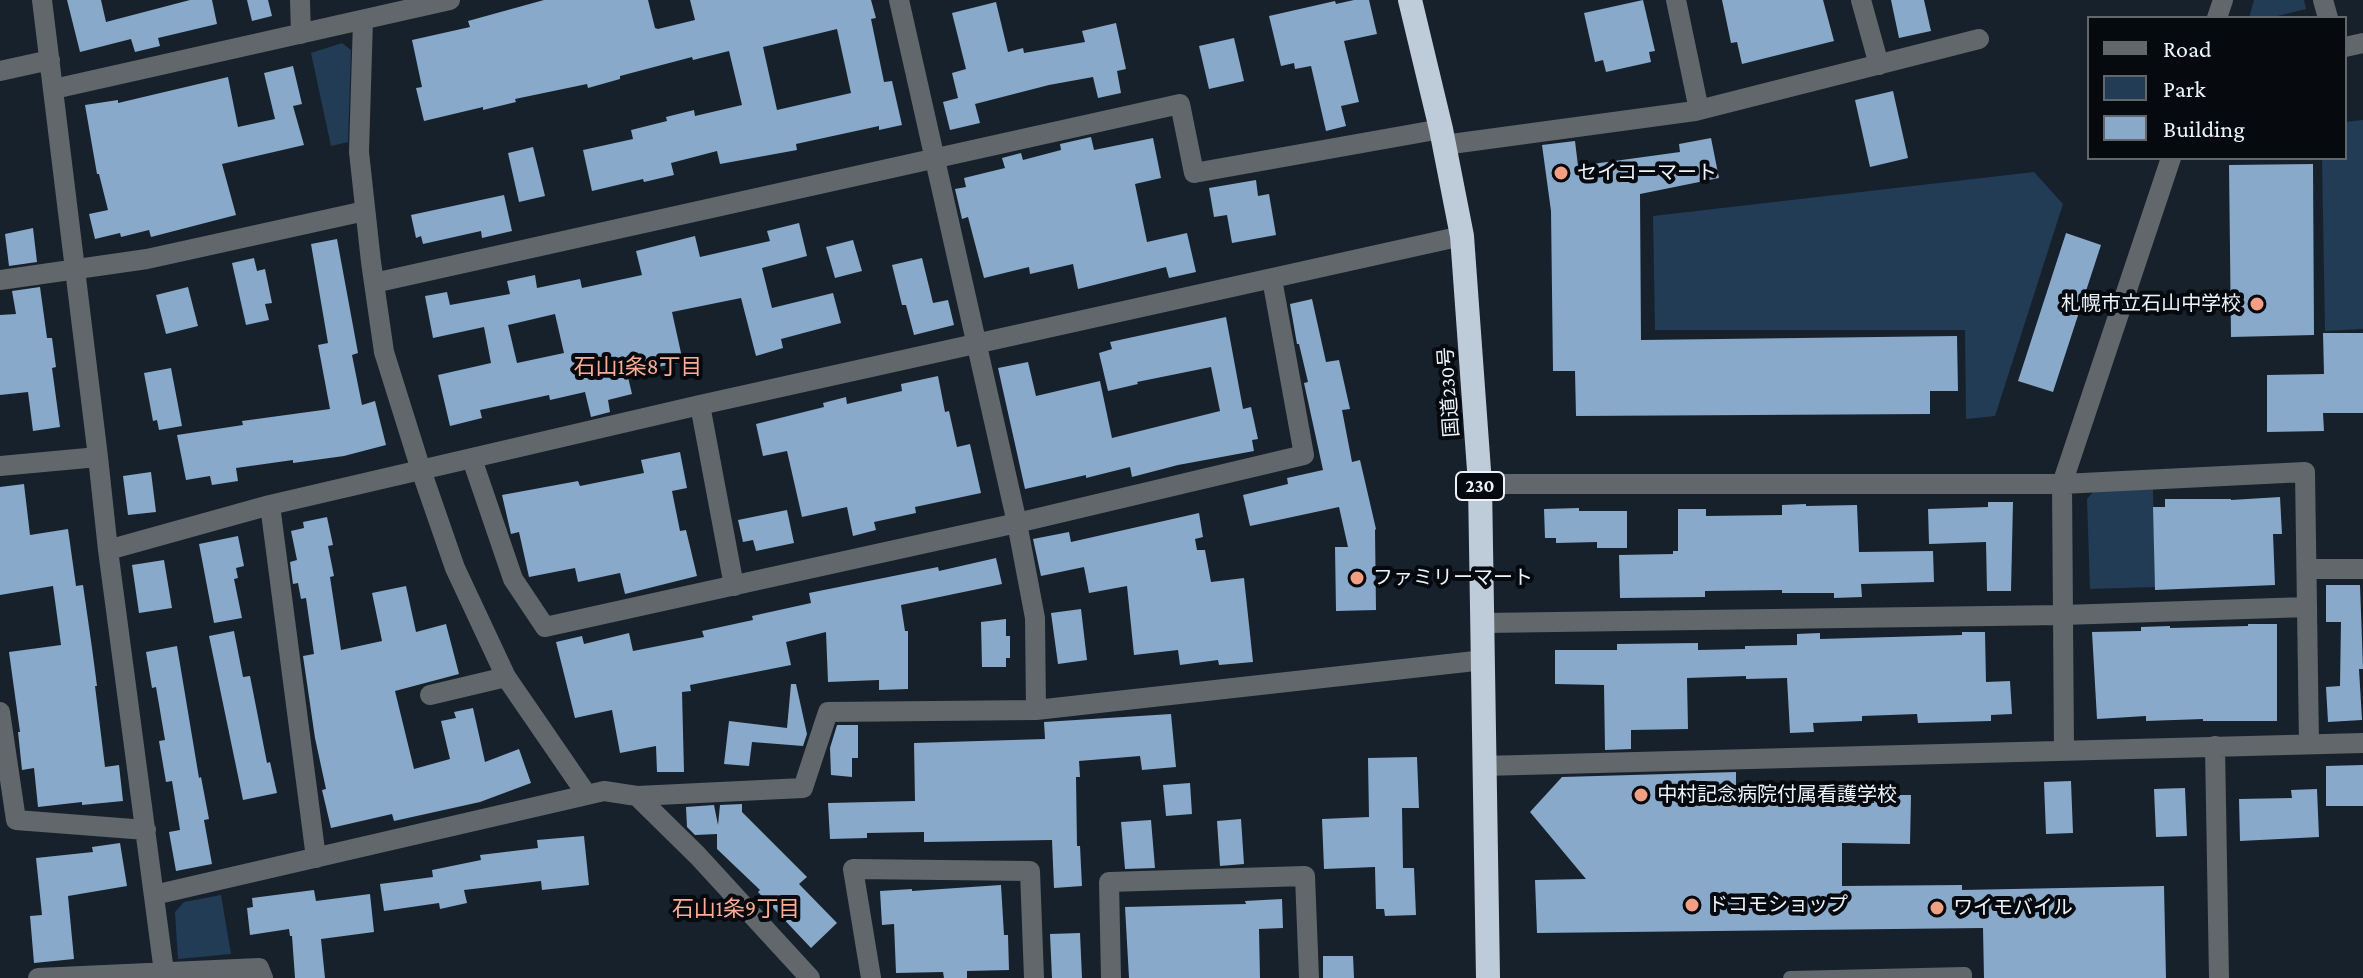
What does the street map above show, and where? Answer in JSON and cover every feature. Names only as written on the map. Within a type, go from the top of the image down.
[{"type":"highway","name":"国道230号","points":[[1410,0],[1462,236],[1480,484],[1488,978]]},
{"type":"street","points":[[42,0],[108,550],[164,972]]},
{"type":"street","points":[[300,0],[301,34]]},
{"type":"street","points":[[54,89],[363,20],[421,3],[450,0]]},
{"type":"street","points":[[899,0],[1017,523],[1035,618],[1036,710]]},
{"type":"street","points":[[1676,0],[1699,110]]},
{"type":"street","points":[[1861,0],[1879,65]]},
{"type":"street","points":[[363,20],[359,152],[384,352],[455,568],[506,677],[587,795]]},
{"type":"street","points":[[374,283],[1180,104],[1194,173],[1442,137],[1699,110],[1979,39]]},
{"type":"street","points":[[0,71],[50,60]]},
{"type":"street","points":[[2064,751],[2062,484],[2170,160]]},
{"type":"street","points":[[0,280],[147,259],[365,211]]},
{"type":"street","points":[[108,550],[270,505],[700,405],[1462,236]]},
{"type":"street","points":[[472,459],[513,579],[545,627],[1017,523],[1304,455],[1272,279]]},
{"type":"street","points":[[700,405],[734,586]]},
{"type":"street","points":[[0,466],[98,457]]},
{"type":"street","points":[[1480,484],[2062,484],[2305,472],[2309,744]]},
{"type":"street","points":[[270,505],[316,858]]},
{"type":"street","points":[[2308,569],[2363,569]]},
{"type":"street","points":[[1483,623],[2063,615],[2307,607]]},
{"type":"street","points":[[154,895],[604,791],[637,796],[803,788],[828,712],[1036,710],[1484,660]]},
{"type":"street","points":[[430,695],[506,677]]},
{"type":"street","points":[[0,712],[16,820],[146,830]]},
{"type":"street","points":[[1483,766],[2363,743]]},
{"type":"street","points":[[2215,746],[2219,978]]},
{"type":"street","points":[[637,796],[708,867],[810,978]]},
{"type":"street","points":[[871,978],[853,869],[1030,871],[1034,978]]},
{"type":"street","points":[[1111,978],[1109,882],[1305,876],[1309,978]]},
{"type":"street","points":[[38,978],[259,968],[263,978]]},
{"type":"lane","points":[[1790,978],[1965,974],[1965,978]]},
{"type":"green space","points":[[2254,0],[2304,0],[2306,9],[2277,16],[2250,16]]},
{"type":"green space","points":[[342,43],[351,50],[348,142],[331,146],[311,53]]},
{"type":"green space","points":[[2363,120],[2363,329],[2325,331],[2322,160],[2347,160],[2347,122]]},
{"type":"green space","points":[[2034,172],[2063,204],[1995,416],[1966,419],[1965,330],[1655,330],[1653,216]]},
{"type":"green space","points":[[2153,489],[2155,587],[2090,589],[2087,499],[2095,490]]},
{"type":"green space","points":[[221,895],[231,954],[178,959],[175,912],[184,902]]},
{"type":"building","points":[[67,0],[101,0],[106,22],[190,0],[212,0],[217,24],[158,38],[160,46],[135,52],[131,39],[80,52]]},
{"type":"building","points":[[247,0],[268,0],[272,16],[252,21]]},
{"type":"building","points":[[544,0],[648,0],[655,28],[658,29],[695,20],[690,0],[871,0],[876,18],[871,19],[884,82],[892,81],[902,125],[879,130],[879,126],[796,144],[797,150],[720,164],[717,151],[671,163],[674,175],[592,191],[583,150],[633,139],[631,130],[667,121],[666,117],[694,110],[695,116],[742,105],[729,51],[693,60],[692,57],[588,88],[587,84],[424,121],[416,88],[422,87],[412,40],[470,27],[468,21]],"holes":[[[837,29],[851,93],[777,110],[763,47]]]},
{"type":"building","points":[[1369,0],[1377,34],[1344,41],[1359,102],[1341,106],[1346,126],[1326,131],[1311,66],[1295,69],[1294,63],[1281,66],[1269,16],[1335,1],[1336,4]]},
{"type":"building","points":[[1643,0],[1655,51],[1649,52],[1651,62],[1606,72],[1603,60],[1595,62],[1584,13]]},
{"type":"building","points":[[1722,0],[1823,0],[1834,41],[1742,64],[1737,42],[1731,43]]},
{"type":"building","points":[[1891,0],[1924,0],[1931,31],[1899,38]]},
{"type":"building","points":[[996,2],[1008,52],[1023,48],[1024,53],[1085,42],[1082,31],[1116,23],[1126,69],[1117,71],[1121,93],[1098,98],[1093,77],[1049,85],[975,104],[980,123],[950,130],[943,102],[958,98],[952,73],[966,69],[952,13]]},
{"type":"building","points":[[1234,38],[1244,81],[1209,89],[1199,46]]},
{"type":"building","points":[[293,66],[302,104],[293,106],[304,145],[222,164],[236,215],[151,237],[149,230],[95,239],[89,214],[108,210],[97,174],[85,105],[118,100],[118,103],[228,77],[238,127],[275,119],[264,73]]},
{"type":"building","points":[[1893,91],[1908,158],[1870,167],[1855,100]]},
{"type":"building","points":[[1091,137],[1094,150],[1153,138],[1161,178],[1135,184],[1147,242],[1187,233],[1196,272],[1169,278],[1166,267],[1078,289],[1073,264],[1030,274],[1029,267],[984,278],[968,217],[962,219],[955,189],[966,187],[964,178],[1005,168],[1002,158],[1021,153],[1023,160],[1061,150],[1060,144]]},
{"type":"building","points":[[1711,138],[1719,178],[1640,194],[1641,340],[1957,336],[1958,391],[1930,391],[1930,414],[1576,416],[1575,371],[1553,371],[1551,211],[1542,145],[1575,141],[1578,166],[1680,152],[1679,144]]},
{"type":"building","points":[[533,147],[545,196],[519,202],[508,153]]},
{"type":"building","points":[[2313,164],[2314,335],[2231,337],[2229,165]]},
{"type":"building","points":[[1256,180],[1258,196],[1269,194],[1276,235],[1232,243],[1227,215],[1214,217],[1209,188]]},
{"type":"building","points":[[504,195],[512,231],[482,238],[481,231],[423,244],[421,236],[416,238],[411,215]]},
{"type":"building","points":[[799,223],[807,256],[762,268],[772,308],[833,293],[841,323],[781,339],[783,348],[756,356],[741,298],[672,312],[683,362],[627,373],[632,394],[608,400],[610,412],[591,417],[585,392],[550,400],[549,395],[480,410],[482,418],[450,426],[438,375],[491,363],[484,327],[433,338],[425,296],[447,292],[450,305],[510,294],[507,281],[535,275],[537,288],[580,279],[582,288],[642,275],[636,251],[695,236],[700,257],[770,241],[767,231]],"holes":[[[555,314],[564,353],[517,363],[508,325]]]},
{"type":"building","points":[[33,228],[37,262],[9,266],[5,234]]},
{"type":"building","points":[[2066,233],[2101,245],[2053,392],[2018,381]]},
{"type":"building","points":[[337,239],[358,353],[352,355],[362,405],[375,401],[386,445],[344,456],[236,468],[238,481],[212,485],[210,476],[186,480],[177,435],[243,425],[242,421],[330,409],[318,345],[328,343],[311,244]]},
{"type":"building","points":[[853,240],[862,271],[835,278],[826,247]]},
{"type":"building","points":[[254,258],[257,271],[265,269],[272,303],[265,304],[269,320],[246,325],[232,263]]},
{"type":"building","points":[[922,258],[933,303],[948,300],[954,325],[914,335],[906,305],[902,305],[892,265]]},
{"type":"building","points":[[40,287],[47,338],[52,338],[56,367],[52,368],[60,427],[33,431],[28,392],[0,395],[0,315],[16,314],[12,291]]},
{"type":"building","points":[[188,287],[198,326],[166,334],[156,295]]},
{"type":"building","points":[[1312,299],[1326,362],[1339,360],[1350,409],[1342,410],[1352,462],[1360,460],[1376,529],[1376,610],[1336,611],[1335,547],[1348,547],[1339,507],[1250,526],[1243,495],[1288,484],[1287,478],[1323,470],[1304,383],[1308,382],[1290,304]]},
{"type":"building","points":[[1226,317],[1243,409],[1251,407],[1258,439],[1252,440],[1254,451],[1132,477],[1130,467],[1025,489],[998,368],[1028,362],[1036,396],[1100,381],[1112,438],[1220,411],[1211,367],[1108,391],[1099,353],[1112,349],[1110,342]]},
{"type":"building","points":[[2323,333],[2363,333],[2363,413],[2323,413],[2324,431],[2267,432],[2267,375],[2324,374]]},
{"type":"building","points":[[171,368],[182,426],[159,430],[157,420],[153,421],[144,373]]},
{"type":"building","points":[[938,376],[945,412],[949,411],[957,447],[970,444],[981,493],[915,507],[916,513],[874,522],[876,530],[853,536],[847,507],[802,517],[787,451],[763,456],[756,424],[824,407],[823,403],[846,397],[847,404],[902,391],[901,384]]},
{"type":"building","points":[[680,452],[687,488],[672,491],[680,531],[686,530],[697,576],[625,594],[620,573],[578,582],[575,568],[529,577],[519,532],[511,534],[502,495],[578,481],[580,486],[644,473],[641,460]]},
{"type":"building","points":[[151,472],[156,512],[128,515],[123,476]]},
{"type":"building","points":[[24,484],[30,535],[68,529],[76,586],[83,585],[105,767],[119,765],[123,801],[38,807],[34,768],[22,770],[9,652],[61,645],[53,586],[0,595],[0,487]]},
{"type":"building","points":[[2280,497],[2282,534],[2273,534],[2275,585],[2155,590],[2153,507],[2165,507],[2165,499]]},
{"type":"building","points":[[1988,502],[2013,502],[2011,591],[1987,591],[1986,542],[1929,544],[1928,509],[1988,507]]},
{"type":"building","points":[[1782,505],[1857,505],[1859,552],[1933,551],[1934,582],[1861,584],[1862,597],[1834,598],[1834,593],[1782,593],[1782,590],[1705,591],[1705,597],[1620,598],[1619,555],[1673,554],[1673,551],[1678,551],[1678,509],[1706,509],[1706,516],[1782,515]]},
{"type":"building","points":[[1579,508],[1579,511],[1627,511],[1627,548],[1597,548],[1597,542],[1556,543],[1556,538],[1545,538],[1544,509]]},
{"type":"building","points":[[787,510],[794,543],[756,551],[753,540],[743,542],[738,520]]},
{"type":"building","points":[[1199,513],[1203,537],[1195,539],[1197,550],[1205,550],[1211,582],[1244,578],[1253,662],[1219,665],[1218,660],[1180,665],[1178,650],[1134,655],[1127,586],[1089,593],[1084,567],[1041,576],[1033,539],[1069,532],[1071,542]]},
{"type":"building","points":[[327,517],[333,545],[328,546],[334,576],[330,577],[341,650],[382,641],[372,593],[406,586],[416,632],[446,624],[459,674],[395,691],[414,769],[450,759],[441,721],[456,718],[454,712],[473,708],[485,762],[519,749],[531,783],[480,802],[394,821],[392,814],[331,828],[322,790],[326,789],[303,656],[314,654],[306,598],[301,599],[298,583],[293,584],[290,562],[297,560],[291,531],[304,528],[303,522]]},
{"type":"building","points":[[238,536],[244,566],[236,568],[238,578],[234,579],[242,618],[214,623],[199,544]]},
{"type":"building","points":[[996,558],[1002,584],[901,605],[905,631],[908,631],[908,689],[879,690],[879,680],[828,682],[826,632],[786,642],[791,665],[690,685],[691,691],[682,692],[684,772],[657,772],[656,746],[620,753],[612,710],[575,718],[556,642],[582,636],[584,644],[629,633],[633,651],[704,637],[702,631],[811,603],[809,593]]},
{"type":"building","points":[[164,560],[172,608],[139,613],[132,565]]},
{"type":"building","points":[[2326,585],[2360,585],[2362,720],[2328,722],[2326,687],[2340,686],[2341,622],[2326,622]]},
{"type":"building","points":[[1081,609],[1087,660],[1058,664],[1051,613]]},
{"type":"building","points":[[1006,619],[1010,658],[1006,658],[1006,667],[982,667],[981,622]]},
{"type":"building","points":[[2277,624],[2277,721],[2146,721],[2146,716],[2097,719],[2092,632],[2141,631],[2141,627]]},
{"type":"building","points":[[234,631],[243,677],[250,676],[267,763],[270,762],[277,793],[243,800],[209,636]]},
{"type":"building","points":[[1962,632],[1985,632],[1986,682],[2010,681],[2012,714],[1991,715],[1991,721],[1918,723],[1917,714],[1862,716],[1862,721],[1813,723],[1814,732],[1790,733],[1787,678],[1687,678],[1688,729],[1631,730],[1631,749],[1605,750],[1604,685],[1555,684],[1555,650],[1617,650],[1617,644],[1698,643],[1698,650],[1745,649],[1745,646],[1797,645],[1797,634],[1820,633],[1820,639],[1962,635]]},
{"type":"building","points":[[177,646],[209,819],[204,820],[212,864],[176,871],[169,832],[180,830],[172,781],[166,782],[159,741],[165,740],[146,652]]},
{"type":"building","points":[[791,684],[796,684],[807,734],[803,746],[752,742],[749,766],[724,764],[729,721],[787,728]]},
{"type":"building","points":[[1171,714],[1176,767],[1142,770],[1140,756],[1079,761],[1080,777],[1076,777],[1077,846],[1080,846],[1082,886],[1054,888],[1052,840],[924,842],[924,832],[867,833],[867,838],[830,839],[828,803],[915,801],[914,743],[1045,739],[1044,722]]},
{"type":"building","points":[[837,725],[858,725],[858,758],[852,758],[852,777],[831,775],[830,748]]},
{"type":"building","points":[[1417,757],[1419,808],[1402,808],[1403,868],[1414,868],[1416,915],[1385,916],[1384,909],[1376,909],[1375,867],[1324,869],[1322,819],[1369,817],[1368,758]]},
{"type":"building","points":[[2363,765],[2363,806],[2326,806],[2326,766]]},
{"type":"building","points":[[1736,772],[1736,785],[1774,784],[1774,794],[1780,794],[1780,803],[1874,803],[1875,795],[1911,795],[1910,844],[1842,843],[1842,886],[1962,885],[1962,890],[2164,886],[2166,978],[1984,978],[1983,928],[1537,933],[1535,880],[1586,879],[1530,812],[1562,777]]},
{"type":"building","points":[[2071,781],[2073,833],[2046,834],[2044,782]]},
{"type":"building","points":[[1190,783],[1192,814],[1166,816],[1163,785]]},
{"type":"building","points":[[2185,788],[2187,836],[2156,837],[2154,789]]},
{"type":"building","points":[[2317,789],[2319,837],[2240,841],[2239,799],[2292,798],[2291,790]]},
{"type":"building","points":[[742,804],[742,812],[807,877],[799,884],[837,923],[811,948],[758,892],[760,890],[717,849],[717,834],[695,835],[687,827],[686,807],[714,805],[718,825],[720,805]]},
{"type":"building","points":[[1241,819],[1244,864],[1220,866],[1217,821]]},
{"type":"building","points":[[1151,820],[1155,868],[1125,869],[1121,822]]},
{"type":"building","points":[[584,836],[589,885],[542,890],[541,881],[464,890],[467,903],[440,909],[439,903],[384,911],[380,884],[433,877],[432,870],[481,860],[480,855],[538,848],[537,840]]},
{"type":"building","points":[[120,843],[127,886],[68,896],[74,959],[34,963],[30,916],[42,915],[36,858],[93,852],[92,847]]},
{"type":"building","points":[[1001,885],[1009,970],[967,971],[967,978],[944,978],[943,972],[896,973],[894,924],[882,925],[880,891]]},
{"type":"building","points":[[314,890],[316,901],[370,894],[374,932],[321,939],[325,978],[295,978],[289,929],[250,935],[247,908],[253,907],[252,898]]},
{"type":"building","points":[[1282,899],[1283,928],[1259,929],[1260,978],[1129,978],[1125,907],[1246,904],[1245,901]]},
{"type":"building","points":[[1080,933],[1082,978],[1052,978],[1050,934]]},
{"type":"building","points":[[1323,956],[1353,956],[1354,978],[1323,978]]},
{"type":"place","name":"セイコーマート","points":[[1561,173]]},
{"type":"place","name":"札幌市立石山中学校","points":[[2257,304]]},
{"type":"place","name":"ファミリーマート","points":[[1357,578]]},
{"type":"place","name":"中村記念病院付属看護学校","points":[[1641,795]]},
{"type":"place","name":"ドコモショップ","points":[[1692,905]]},
{"type":"place","name":"ワイモバイル","points":[[1937,908]]},
{"type":"district","name":"石山1条8丁目","points":[[638,367]]},
{"type":"district","name":"石山1条9丁目","points":[[736,909]]}]
